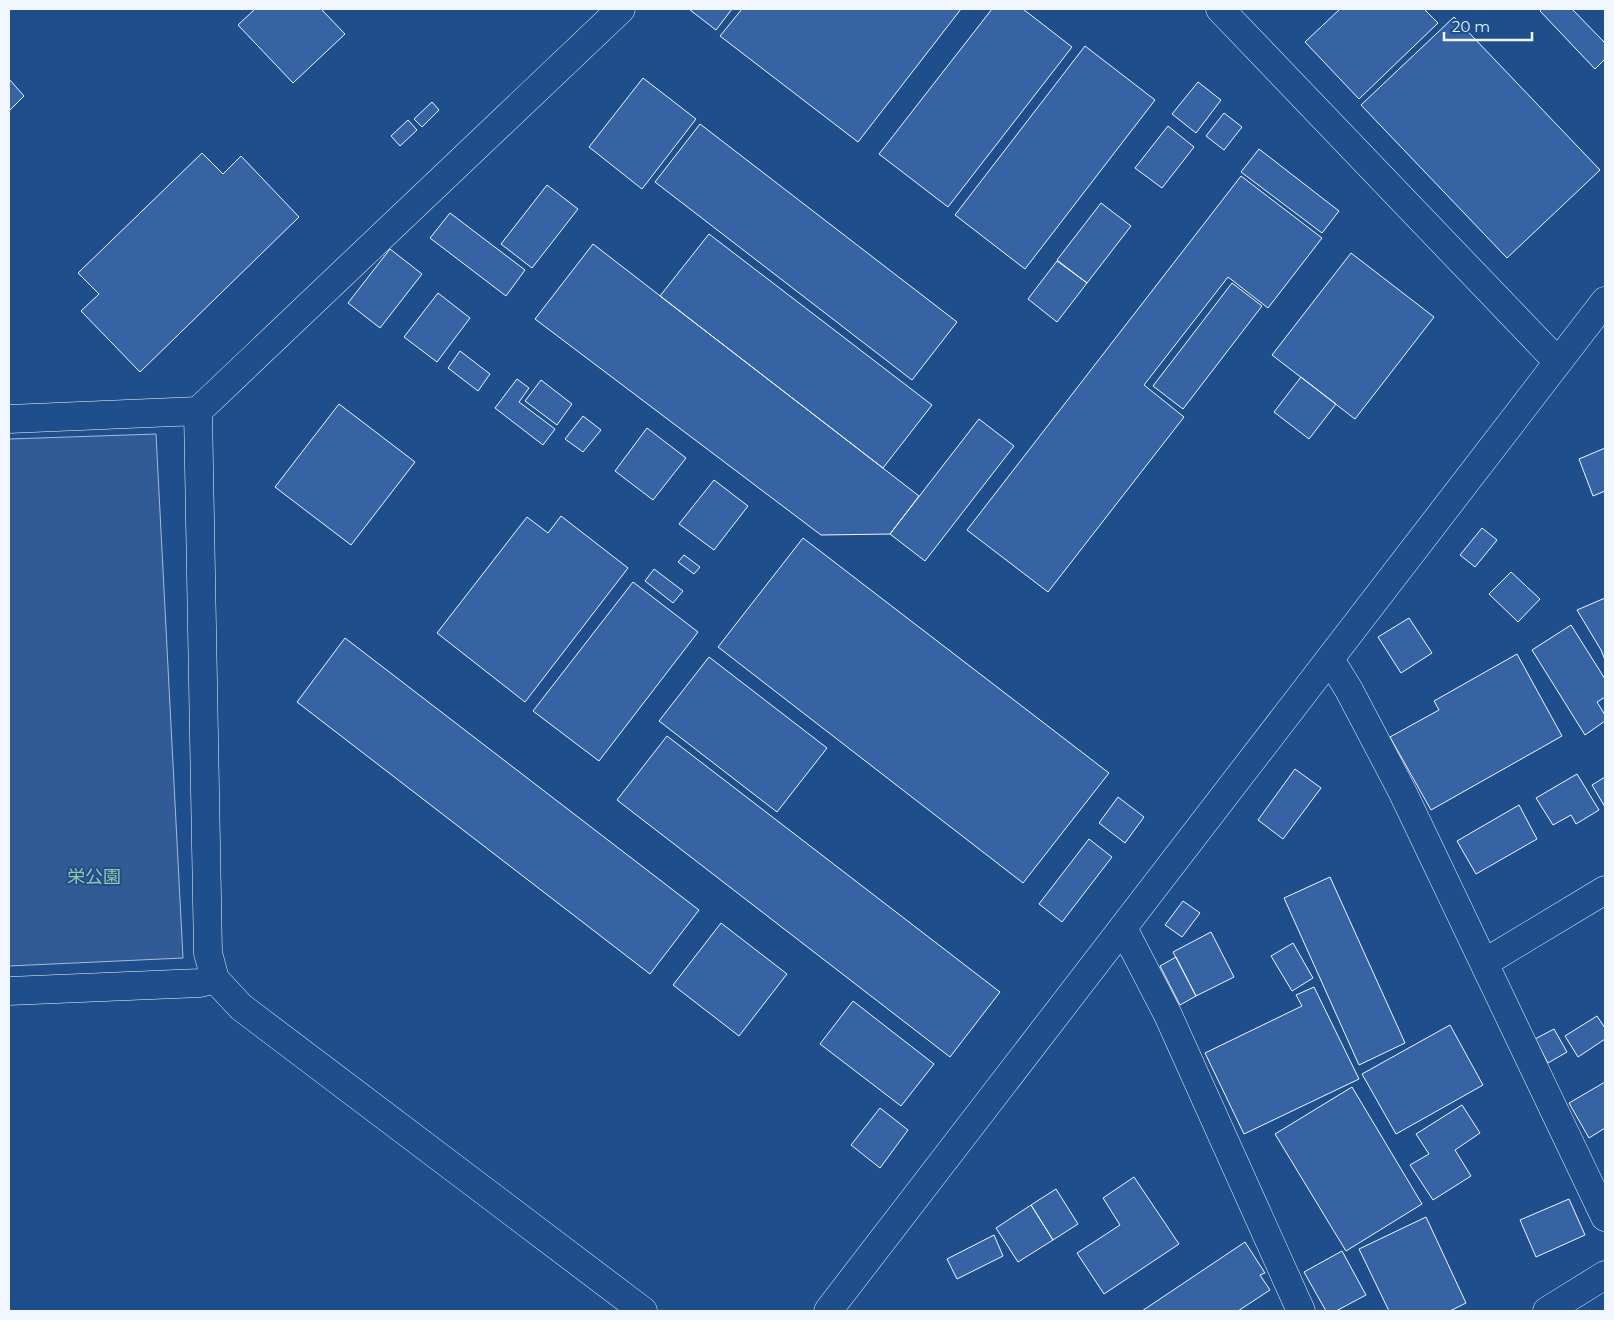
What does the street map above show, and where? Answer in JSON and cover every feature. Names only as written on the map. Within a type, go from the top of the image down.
[{"type":"street","points":[[9,418],[198,410],[621,9]]},
{"type":"street","points":[[1220,9],[1558,362]]},
{"type":"street","points":[[828,1311],[1605,301]]},
{"type":"street","points":[[198,410],[208,953],[215,979],[241,1006],[643,1311]]},
{"type":"street","points":[[1330,659],[1349,690],[1402,792],[1605,1217]]},
{"type":"street","points":[[1484,963],[1605,890]]},
{"type":"street","points":[[1122,928],[1168,1015],[1301,1311]]},
{"type":"street","points":[[9,991],[200,983],[215,979]]},
{"type":"street","points":[[1548,1311],[1605,1275]]},
{"type":"shaded area","name":"栄公園","points":[[156,434],[183,958],[9,966],[9,439]]},
{"type":"building","points":[[255,9],[321,9],[345,34],[293,83],[238,25]]},
{"type":"building","points":[[691,9],[732,9],[716,30]]},
{"type":"building","points":[[742,9],[961,9],[858,142],[720,36]]},
{"type":"building","points":[[992,9],[1023,9],[1072,47],[948,207],[879,154]]},
{"type":"building","points":[[1340,9],[1424,9],[1438,23],[1359,99],[1305,42]]},
{"type":"building","points":[[1542,9],[1572,9],[1605,43],[1605,59],[1595,69],[1540,11]]},
{"type":"building","points":[[1454,17],[1600,170],[1507,258],[1361,105]]},
{"type":"building","points":[[1085,46],[1155,100],[1025,269],[955,215]]},
{"type":"building","points":[[643,78],[696,119],[642,189],[589,147]]},
{"type":"building","points":[[9,79],[24,96],[9,111]]},
{"type":"building","points":[[1198,82],[1221,100],[1196,133],[1172,114]]},
{"type":"building","points":[[432,102],[439,110],[422,127],[414,119]]},
{"type":"building","points":[[1224,113],[1242,127],[1224,150],[1206,136]]},
{"type":"building","points":[[408,120],[417,130],[400,146],[391,136]]},
{"type":"building","points":[[700,124],[957,322],[912,380],[655,182]]},
{"type":"building","points":[[1168,126],[1194,147],[1162,188],[1135,168]]},
{"type":"building","points":[[1259,149],[1339,211],[1322,233],[1241,172]]},
{"type":"building","points":[[202,153],[223,174],[241,156],[299,217],[140,372],[81,311],[99,294],[78,273]]},
{"type":"building","points":[[1241,176],[1322,238],[1268,308],[1228,277],[1144,385],[1184,417],[1048,592],[967,530]]},
{"type":"building","points":[[547,185],[578,209],[532,268],[501,244]]},
{"type":"building","points":[[1101,203],[1131,226],[1087,283],[1057,260]]},
{"type":"building","points":[[450,213],[525,270],[506,296],[430,238]]},
{"type":"building","points":[[709,234],[932,405],[883,468],[660,296]]},
{"type":"building","points":[[593,244],[919,496],[890,534],[821,535],[535,319]]},
{"type":"building","points":[[390,249],[422,274],[380,328],[348,303]]},
{"type":"building","points":[[1351,253],[1434,317],[1355,419],[1272,355]]},
{"type":"building","points":[[1057,261],[1087,283],[1057,322],[1028,299]]},
{"type":"building","points":[[1232,283],[1262,306],[1183,409],[1153,386]]},
{"type":"building","points":[[438,293],[470,318],[437,362],[404,337]]},
{"type":"building","points":[[460,351],[490,374],[478,391],[448,368]]},
{"type":"building","points":[[1301,377],[1336,404],[1309,439],[1274,412]]},
{"type":"building","points":[[517,379],[529,388],[519,402],[555,429],[543,445],[495,408]]},
{"type":"building","points":[[541,380],[572,404],[557,425],[525,401]]},
{"type":"building","points":[[339,404],[415,462],[351,545],[275,487]]},
{"type":"building","points":[[583,416],[601,430],[583,452],[565,439]]},
{"type":"building","points":[[979,419],[1014,446],[925,561],[890,534]]},
{"type":"building","points":[[647,428],[686,458],[653,500],[615,471]]},
{"type":"building","points":[[1605,448],[1605,491],[1593,496],[1579,459]]},
{"type":"building","points":[[714,480],[748,506],[714,550],[679,524]]},
{"type":"building","points":[[561,516],[628,568],[525,702],[437,633],[527,517],[548,533]]},
{"type":"building","points":[[1482,528],[1497,540],[1475,567],[1460,555]]},
{"type":"building","points":[[803,538],[1109,773],[1023,883],[718,647]]},
{"type":"building","points":[[684,555],[700,567],[694,574],[678,562]]},
{"type":"building","points":[[654,569],[683,591],[673,603],[645,581]]},
{"type":"building","points":[[1511,572],[1540,599],[1518,622],[1489,594]]},
{"type":"building","points":[[633,582],[698,632],[599,761],[533,711]]},
{"type":"building","points":[[1605,598],[1605,660],[1577,610]]},
{"type":"building","points":[[1409,618],[1432,653],[1401,673],[1378,637]]},
{"type":"building","points":[[1571,625],[1605,679],[1605,697],[1597,702],[1605,715],[1605,721],[1585,735],[1532,650]]},
{"type":"building","points":[[345,638],[699,910],[650,974],[297,702]]},
{"type":"building","points":[[1517,654],[1562,736],[1431,810],[1390,737],[1439,710],[1434,701]]},
{"type":"building","points":[[709,657],[827,748],[777,812],[659,721]]},
{"type":"building","points":[[667,736],[1000,992],[950,1057],[617,800]]},
{"type":"building","points":[[1295,769],[1321,788],[1283,839],[1258,820]]},
{"type":"building","points":[[1577,774],[1599,810],[1576,824],[1571,815],[1553,825],[1536,798]]},
{"type":"building","points":[[1605,777],[1605,807],[1592,785]]},
{"type":"building","points":[[1118,797],[1144,817],[1125,843],[1099,823]]},
{"type":"building","points":[[1519,805],[1537,839],[1476,874],[1457,841]]},
{"type":"building","points":[[1089,839],[1112,857],[1062,922],[1039,904]]},
{"type":"building","points":[[1330,877],[1405,1043],[1359,1065],[1284,898]]},
{"type":"building","points":[[1183,901],[1200,913],[1182,937],[1165,925]]},
{"type":"building","points":[[721,923],[787,974],[739,1036],[673,985]]},
{"type":"building","points":[[1211,932],[1234,977],[1196,996],[1173,952]]},
{"type":"building","points":[[1293,943],[1313,978],[1292,991],[1271,956]]},
{"type":"building","points":[[1176,957],[1196,996],[1180,1005],[1160,966]]},
{"type":"building","points":[[1314,987],[1359,1079],[1244,1134],[1205,1053],[1302,1006],[1296,995]]},
{"type":"building","points":[[853,1001],[934,1064],[901,1106],[820,1044]]},
{"type":"building","points":[[1597,1016],[1605,1028],[1605,1039],[1578,1057],[1565,1036]]},
{"type":"building","points":[[1450,1025],[1483,1085],[1396,1134],[1362,1074]]},
{"type":"building","points":[[1554,1029],[1567,1052],[1548,1063],[1535,1039]]},
{"type":"building","points":[[1605,1082],[1605,1128],[1589,1138],[1569,1103]]},
{"type":"building","points":[[1352,1087],[1422,1204],[1346,1251],[1275,1134]]},
{"type":"building","points":[[1462,1105],[1480,1133],[1455,1150],[1471,1176],[1433,1200],[1410,1165],[1429,1154],[1416,1134]]},
{"type":"building","points":[[880,1108],[908,1130],[880,1168],[851,1145]]},
{"type":"building","points":[[1134,1177],[1179,1244],[1104,1294],[1077,1253],[1120,1225],[1103,1198]]},
{"type":"building","points":[[1056,1189],[1078,1224],[1053,1240],[1031,1205]]},
{"type":"building","points":[[1569,1199],[1585,1235],[1536,1257],[1520,1220]]},
{"type":"building","points":[[1031,1205],[1053,1240],[1018,1262],[996,1228]]},
{"type":"building","points":[[1426,1217],[1466,1303],[1450,1311],[1389,1311],[1359,1249]]},
{"type":"building","points":[[994,1235],[1003,1256],[957,1279],[947,1259]]},
{"type":"building","points":[[1245,1242],[1265,1273],[1260,1275],[1270,1290],[1238,1311],[1142,1311]]},
{"type":"building","points":[[1342,1251],[1366,1295],[1336,1311],[1326,1311],[1304,1272]]}]
